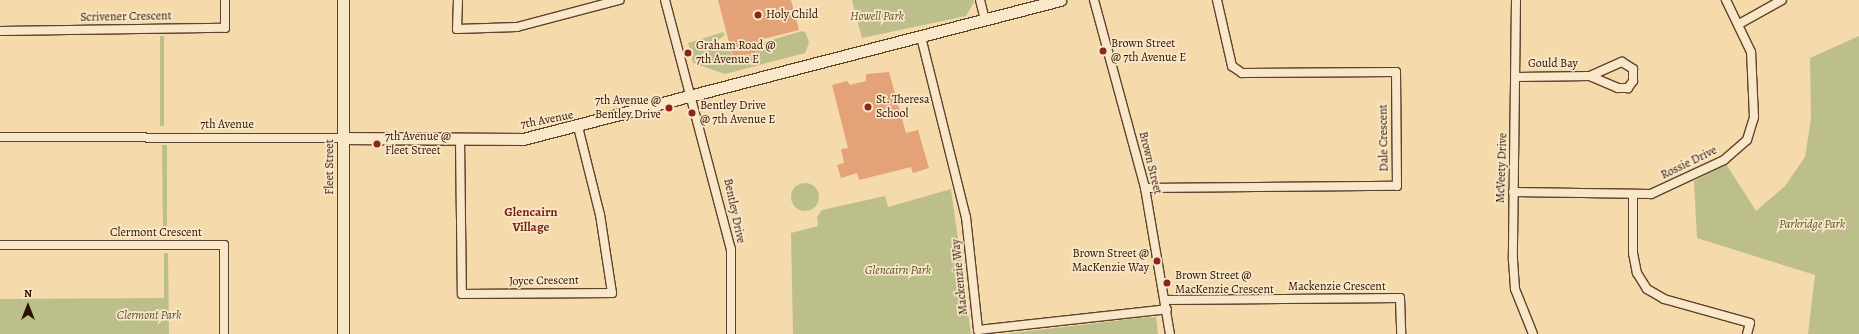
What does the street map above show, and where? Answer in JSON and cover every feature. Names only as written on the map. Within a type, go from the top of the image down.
[{"type":"street","name":"Scrivener Crescent","points":[[0,31],[225,28],[225,0]]},
{"type":"street","name":"Fleet Street","points":[[343,0],[343,334]]},
{"type":"street","points":[[458,0],[457,29],[517,27],[618,0]]},
{"type":"street","name":"Bentley Drive","points":[[665,0],[693,96],[731,249],[731,334]]},
{"type":"street","points":[[980,0],[985,20]]},
{"type":"street","name":"7th Avenue","points":[[0,137],[523,140],[578,127],[1060,0]]},
{"type":"street","name":"Brown Street","points":[[1094,0],[1145,188],[1166,300],[1170,334]]},
{"type":"street","name":"Dale Crescent","points":[[1145,188],[1397,186],[1396,72],[1242,73],[1232,66],[1217,0]]},
{"type":"street","name":"McVeety Drive","points":[[1516,0],[1517,76],[1512,192],[1515,289],[1533,334]]},
{"type":"street","name":"Rossie Drive","points":[[1512,192],[1651,194],[1712,166],[1747,140],[1754,117],[1751,52],[1739,24],[1726,0]]},
{"type":"street","points":[[1739,24],[1782,0]]},
{"type":"street","name":"Mackenzie Way","points":[[921,37],[966,217],[978,330],[1167,309]]},
{"type":"street","name":"Gould Bay","points":[[1517,76],[1590,76],[1618,88],[1628,88],[1633,81],[1633,69],[1622,62],[1590,76]]},
{"type":"street","name":"Joyce Crescent","points":[[460,139],[462,294],[612,293],[600,215],[578,127]]},
{"type":"street","points":[[1633,194],[1633,253],[1638,273],[1647,288],[1664,299],[1750,323],[1747,334]]},
{"type":"street","name":"Clermont Crescent","points":[[0,245],[224,245],[224,334]]},
{"type":"street","name":"Mackenzie Crescent","points":[[1166,300],[1400,298],[1401,334]]},
{"type":"green space","name":"Howell Park","points":[[852,0],[974,0],[974,2],[966,16],[862,38]]},
{"type":"green space","points":[[802,31],[806,33],[809,43],[805,53],[725,74],[693,63],[688,43],[723,32],[725,35],[714,43],[713,51],[730,50],[733,59],[763,51],[761,43]]},
{"type":"green space","points":[[160,36],[164,36],[164,126],[160,126]]},
{"type":"green space","name":"Parkridge Park","points":[[1859,36],[1859,334],[1808,334],[1815,275],[1697,238],[1694,181],[1726,164],[1756,211],[1785,186],[1805,157],[1811,119],[1810,58]]},
{"type":"green space","points":[[162,145],[167,145],[167,238],[163,238]]},
{"type":"green space","points":[[805,183],[815,187],[819,197],[815,207],[805,211],[795,207],[791,197],[795,187]]},
{"type":"green space","name":"Glencairn Park","points":[[951,189],[971,334],[793,334],[791,233],[818,226],[817,217],[822,210],[885,196],[888,207]]},
{"type":"green space","name":"Clermont Park","points":[[164,253],[168,253],[169,334],[0,334],[0,299],[164,298]]},
{"type":"green space","points":[[1156,317],[1158,334],[1002,334],[1140,318]]},
{"type":"building","name":"Holy Child","points":[[718,0],[791,0],[799,30],[759,40],[762,51],[733,58]]},
{"type":"building","name":"St. Theresa School","points":[[889,72],[906,133],[918,130],[929,168],[913,173],[911,167],[859,180],[857,173],[841,178],[837,165],[844,163],[841,149],[848,148],[832,85],[847,81],[850,85],[866,81],[866,74]]},
{"type":"place","name":"Holy Child","points":[[758,15]]},
{"type":"place","name":"Brown Street @ 7th Avenue E","points":[[1103,51]]},
{"type":"place","name":"Graham Road @ 7th Avenue E","points":[[688,53]]},
{"type":"place","name":"St. Theresa School","points":[[868,107]]},
{"type":"place","name":"7th Avenue @ Bentley Drive","points":[[669,108]]},
{"type":"place","name":"Bentley Drive @ 7th Avenue E","points":[[692,113]]},
{"type":"place","name":"7th Avenue @ Fleet Street","points":[[377,144]]},
{"type":"place","name":"Brown Street @ MacKenzie Way","points":[[1157,261]]},
{"type":"place","name":"Brown Street @ MacKenzie Crescent","points":[[1167,283]]},
{"type":"district","name":"Glencairn Village","points":[[531,220]]}]
